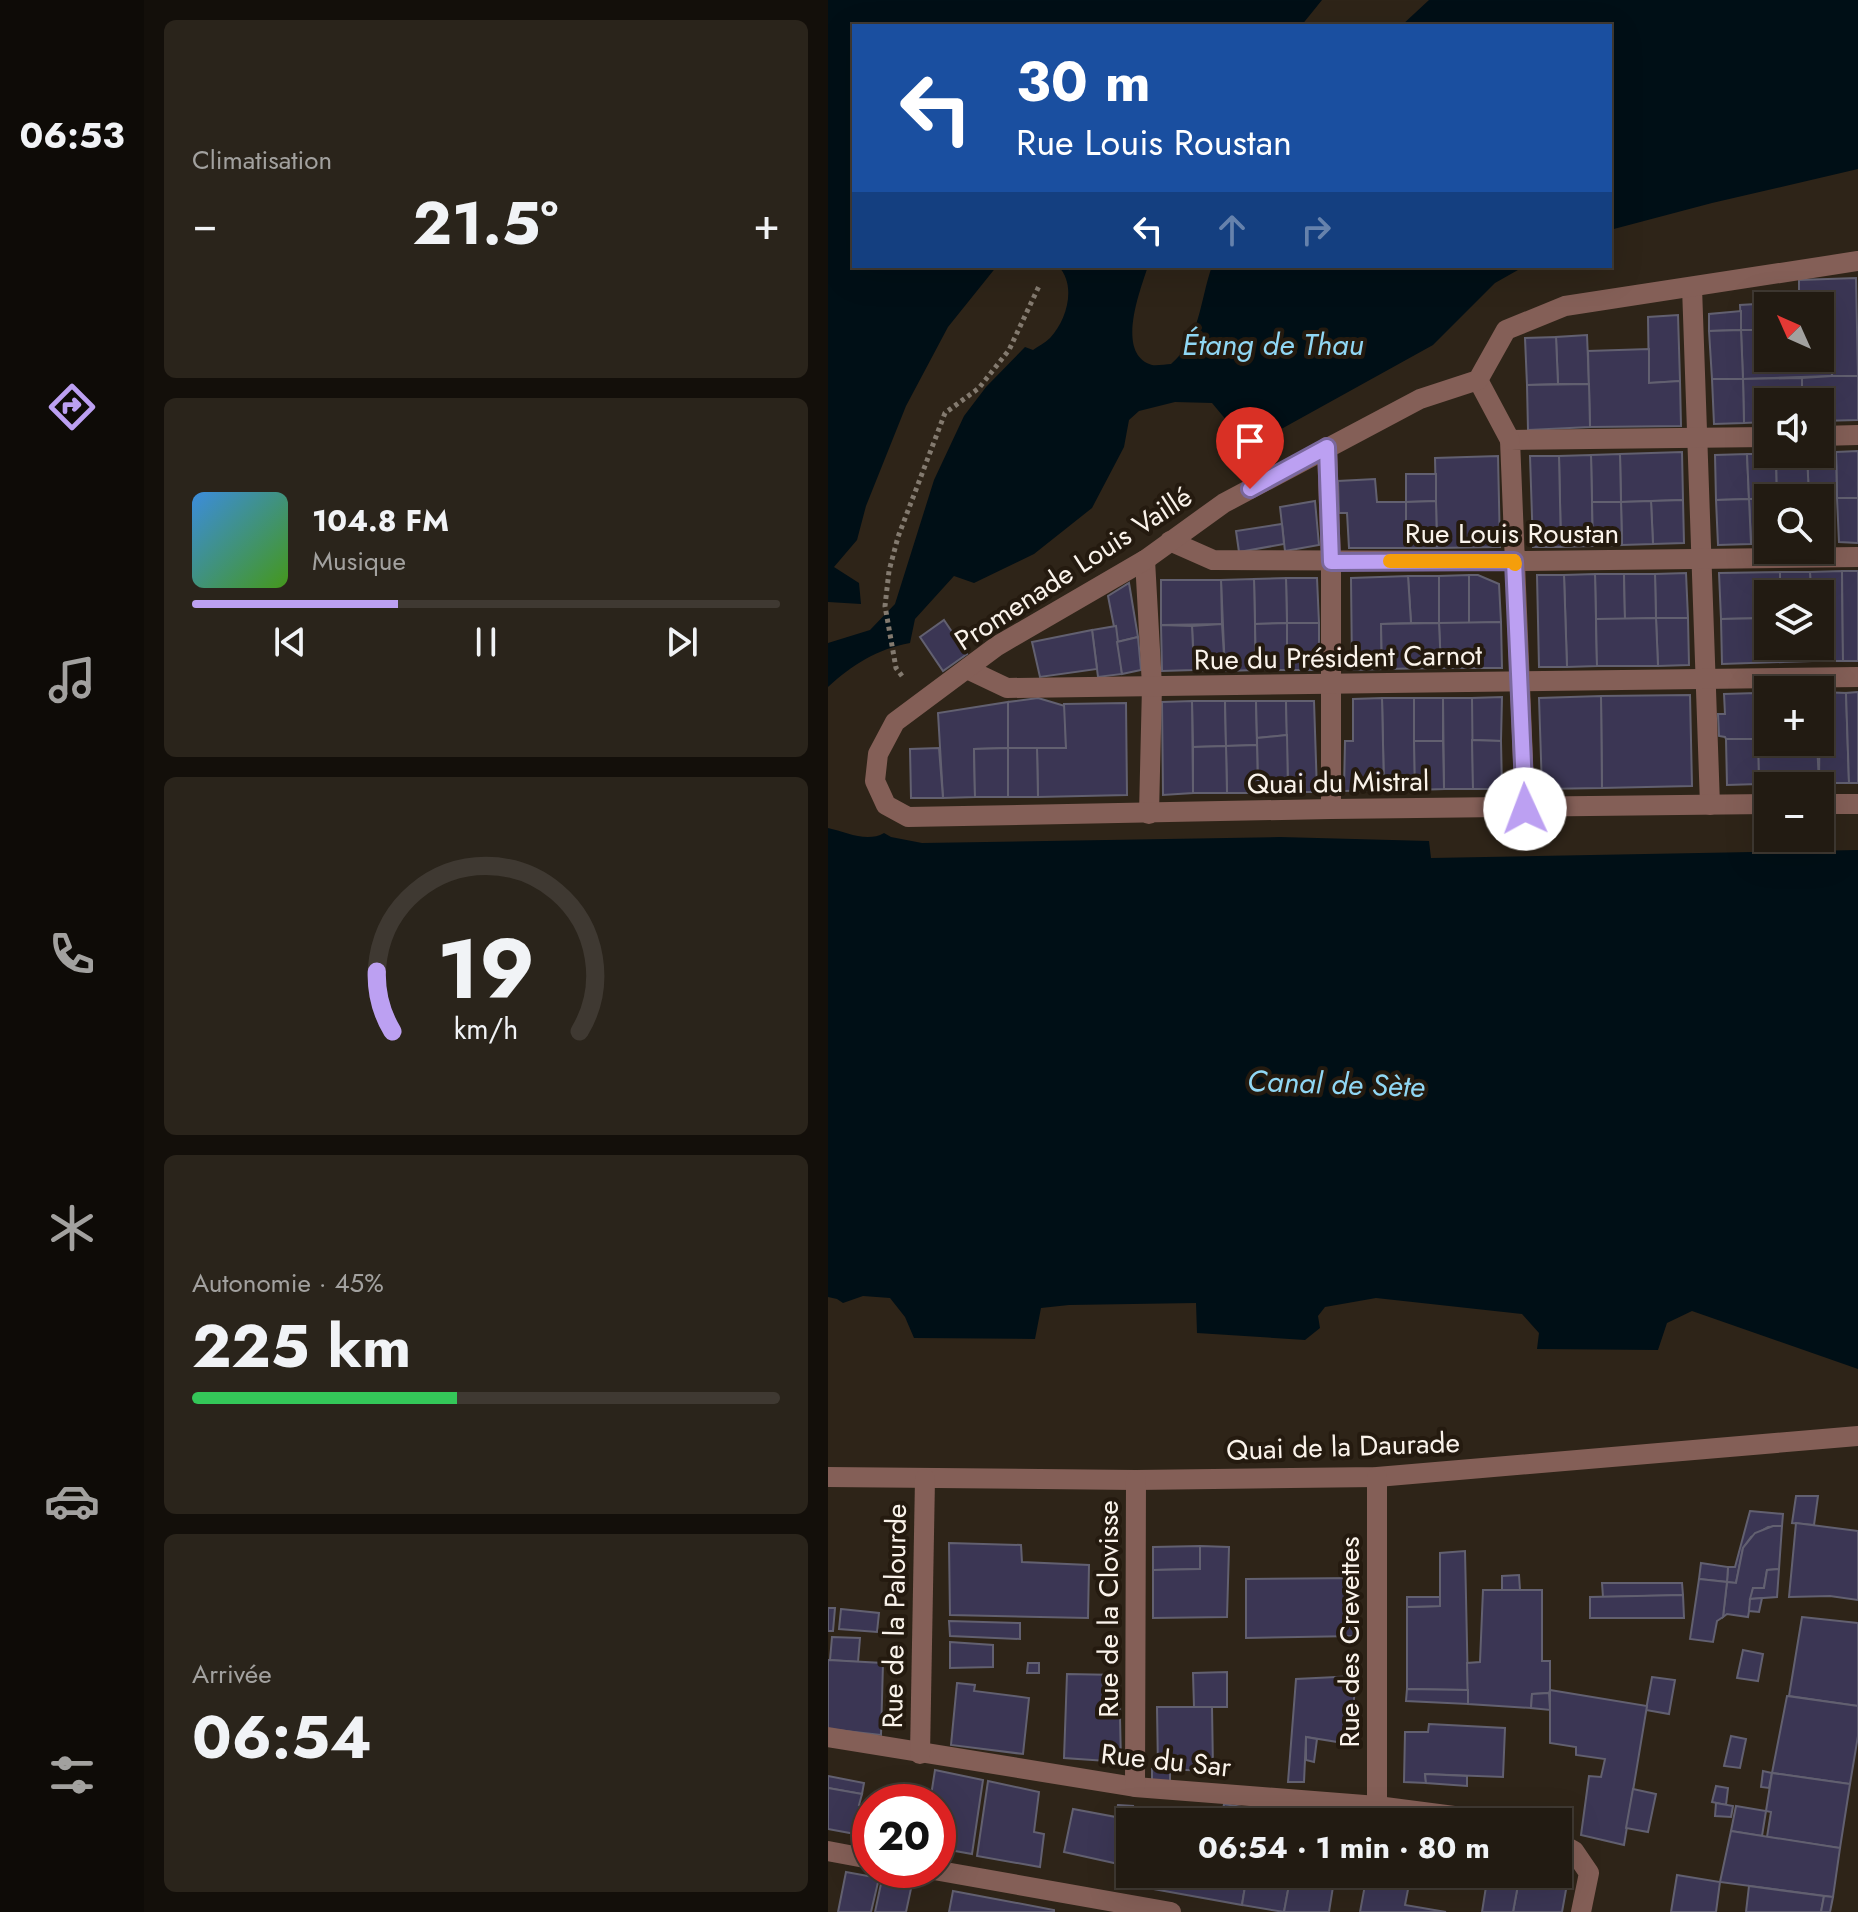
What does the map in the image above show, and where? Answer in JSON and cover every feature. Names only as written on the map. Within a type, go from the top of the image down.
[{"type":"street","points":[[1525,809],[1510,440],[1478,380],[1506,330],[1565,306],[1858,261]]},
{"type":"street","points":[[1692,287],[1710,805]]},
{"type":"street","name":"Promenade Louis Vaillé","points":[[908,817],[886,805],[875,781],[878,754],[895,722],[997,646],[1145,560],[1224,503],[1420,399],[1478,380]]},
{"type":"street","points":[[1834,436],[1858,435]]},
{"type":"street","points":[[1510,440],[1754,437]]},
{"type":"street","points":[[1327,447],[1331,562],[1331,809]]},
{"type":"street","name":"Rue Louis Roustan","points":[[1170,541],[1213,560],[1331,562],[1858,557]]},
{"type":"street","points":[[1145,560],[1152,686],[1149,814]]},
{"type":"street","name":"Rue du Président Carnot","points":[[967,669],[1007,688],[1858,677]]},
{"type":"street","name":"Quai du Mistral","points":[[908,817],[1754,804]]},
{"type":"street","points":[[1834,804],[1858,804]]},
{"type":"street","name":"Quai de la Daurade","points":[[828,1477],[1136,1480],[1377,1477],[1858,1436]]},
{"type":"street","name":"Rue des Crevettes","points":[[1377,1477],[1377,1806]]},
{"type":"street","name":"Rue de la Palourde","points":[[920,1754],[925,1479]]},
{"type":"street","name":"Rue de la Clovisse","points":[[1135,1787],[1136,1480]]},
{"type":"street","name":"Rue du Sar","points":[[828,1737],[1135,1787],[1392,1808]]},
{"type":"street","points":[[1572,1850],[1589,1873],[1581,1912]]},
{"type":"street","points":[[828,1851],[852,1856]]},
{"type":"street","points":[[956,1874],[1171,1912]]},
{"type":"path","points":[[893,649],[885,606],[889,571],[898,537],[945,413],[979,388],[1009,350],[1040,284]]},
{"type":"water","points":[[828,0],[1322,0],[1303,24],[852,24],[852,268],[995,268],[948,327],[906,406],[866,506],[857,540],[834,567],[859,583],[861,604],[828,602]]},
{"type":"water","points":[[1429,0],[1858,0],[1858,169],[1612,229],[1612,24],[1403,24]]},
{"type":"water","name":"Étang de Thau","points":[[1060,268],[1147,268],[1136,305],[1132,335],[1141,359],[1156,365],[1171,364],[1188,343],[1211,268],[1521,268],[1495,283],[1433,345],[1263,439],[1240,444],[1212,403],[1175,402],[1139,411],[1129,420],[1124,447],[1092,508],[1034,554],[974,583],[954,576],[915,619],[910,643],[866,659],[828,687],[828,643],[870,630],[895,604],[934,480],[964,416],[986,387],[1025,347],[1033,350],[1056,331],[1068,302],[1064,274]]},
{"type":"water","name":"Canal de Sète","points":[[828,828],[864,837],[884,833],[922,843],[1280,837],[1429,841],[1431,858],[1858,850],[1858,1369],[1692,1311],[1667,1323],[1658,1350],[1537,1349],[1539,1333],[1522,1314],[1376,1298],[1325,1307],[1318,1316],[1320,1328],[1305,1340],[1197,1333],[1196,1303],[1041,1308],[1035,1339],[914,1338],[905,1317],[890,1298],[863,1296],[843,1303],[828,1297]]},
{"type":"building","points":[[1856,278],[1858,376],[1832,376],[1834,292],[1799,292],[1799,280]]},
{"type":"building","points":[[1754,304],[1754,330],[1741,330],[1740,305]]},
{"type":"building","points":[[1741,311],[1741,330],[1709,331],[1709,314]]},
{"type":"building","points":[[1678,315],[1680,381],[1649,383],[1648,317]]},
{"type":"building","points":[[1741,330],[1754,330],[1754,372],[1832,372],[1832,376],[1743,379]]},
{"type":"building","points":[[1741,330],[1743,379],[1712,379],[1709,331]]},
{"type":"building","points":[[1587,335],[1589,384],[1558,384],[1556,337]]},
{"type":"building","points":[[1556,337],[1558,384],[1527,385],[1525,338]]},
{"type":"building","points":[[1649,349],[1649,383],[1680,381],[1681,426],[1590,427],[1588,351]]},
{"type":"building","points":[[1858,376],[1858,420],[1834,421],[1834,388],[1802,388],[1802,378]]},
{"type":"building","points":[[1802,378],[1802,388],[1754,388],[1754,423],[1744,423],[1743,379]]},
{"type":"building","points":[[1712,379],[1743,379],[1744,423],[1714,424]]},
{"type":"building","points":[[1589,384],[1590,427],[1528,430],[1527,385]]},
{"type":"building","points":[[1858,451],[1858,498],[1837,498],[1836,452]]},
{"type":"building","points":[[1682,452],[1683,500],[1621,502],[1620,454]]},
{"type":"building","points":[[1836,452],[1837,498],[1834,498],[1834,484],[1808,484],[1808,468],[1834,468]]},
{"type":"building","points":[[1620,454],[1621,502],[1592,502],[1591,455]]},
{"type":"building","points":[[1747,454],[1749,499],[1716,500],[1715,455]]},
{"type":"building","points":[[1747,454],[1754,454],[1754,468],[1776,468],[1777,484],[1754,484],[1754,499],[1749,499]]},
{"type":"building","points":[[1591,455],[1593,546],[1561,547],[1559,456]]},
{"type":"building","points":[[1498,456],[1500,547],[1437,548],[1435,458]]},
{"type":"building","points":[[1530,456],[1559,456],[1561,547],[1533,547]]},
{"type":"building","points":[[1776,468],[1808,468],[1808,484],[1777,484]]},
{"type":"building","points":[[1406,474],[1436,474],[1436,501],[1406,502]]},
{"type":"building","points":[[1375,479],[1377,502],[1406,502],[1406,548],[1349,548],[1347,513],[1339,513],[1338,481]]},
{"type":"building","points":[[1837,498],[1858,498],[1858,543],[1839,542]]},
{"type":"building","points":[[1749,499],[1754,499],[1754,544],[1751,544]]},
{"type":"building","points":[[1749,499],[1751,544],[1718,545],[1716,500]]},
{"type":"building","points":[[1683,500],[1684,543],[1653,544],[1651,501]]},
{"type":"building","points":[[1315,501],[1319,545],[1285,551],[1280,507]]},
{"type":"building","points":[[1436,501],[1437,548],[1406,548],[1406,502]]},
{"type":"building","points":[[1651,501],[1653,544],[1622,545],[1621,502]]},
{"type":"building","points":[[1592,502],[1621,502],[1622,545],[1593,546]]},
{"type":"building","points":[[1282,524],[1284,544],[1239,552],[1236,531]]},
{"type":"building","points":[[1842,571],[1843,661],[1812,661],[1834,660],[1834,580],[1810,580],[1810,572]]},
{"type":"building","points":[[1842,571],[1858,571],[1858,661],[1843,661]]},
{"type":"building","points":[[1780,572],[1780,580],[1754,580],[1754,618],[1721,619],[1719,573]]},
{"type":"building","points":[[1780,572],[1810,572],[1810,580],[1780,580]]},
{"type":"building","points":[[1686,573],[1688,618],[1656,618],[1655,574]]},
{"type":"building","points":[[1595,574],[1624,574],[1625,619],[1596,619]]},
{"type":"building","points":[[1595,574],[1597,666],[1567,667],[1564,575]]},
{"type":"building","points":[[1624,574],[1655,574],[1656,618],[1625,619]]},
{"type":"building","points":[[1469,575],[1469,623],[1439,623],[1439,576]]},
{"type":"building","points":[[1469,575],[1478,575],[1499,584],[1501,622],[1469,623]]},
{"type":"building","points":[[1537,575],[1564,575],[1567,667],[1539,667]]},
{"type":"building","points":[[1408,576],[1439,576],[1439,623],[1411,623]]},
{"type":"building","points":[[1408,576],[1411,623],[1381,624],[1382,669],[1352,670],[1351,578]]},
{"type":"building","points":[[1286,578],[1317,578],[1319,623],[1287,623]]},
{"type":"building","points":[[1286,578],[1287,623],[1255,624],[1254,579]]},
{"type":"building","points":[[1254,579],[1256,670],[1225,671],[1221,580]]},
{"type":"building","points":[[1161,580],[1221,580],[1222,624],[1161,625]]},
{"type":"building","points":[[1129,583],[1138,637],[1117,642],[1108,596]]},
{"type":"building","points":[[1656,618],[1688,618],[1689,665],[1658,666]]},
{"type":"building","points":[[1656,618],[1658,666],[1597,666],[1596,619]]},
{"type":"building","points":[[1754,618],[1754,660],[1783,662],[1722,664],[1721,619]]},
{"type":"building","points":[[944,620],[967,654],[943,671],[920,637]]},
{"type":"building","points":[[1501,622],[1502,668],[1441,668],[1439,623]]},
{"type":"building","points":[[1287,623],[1319,623],[1319,670],[1287,670]]},
{"type":"building","points":[[1287,623],[1287,670],[1256,670],[1255,624]]},
{"type":"building","points":[[1439,623],[1441,668],[1382,669],[1381,624]]},
{"type":"building","points":[[1222,624],[1225,671],[1194,670],[1192,626]]},
{"type":"building","points":[[1161,625],[1192,626],[1194,670],[1162,671]]},
{"type":"building","points":[[1116,626],[1122,674],[1098,677],[1092,630]]},
{"type":"building","points":[[1092,630],[1097,669],[1040,677],[1032,642]]},
{"type":"building","points":[[1138,637],[1141,670],[1122,674],[1117,642]]},
{"type":"building","points":[[1783,660],[1812,660],[1812,661]]},
{"type":"building","points":[[1858,692],[1858,783],[1849,783],[1846,693]]},
{"type":"building","points":[[1754,693],[1754,739],[1719,736],[1718,714],[1725,714],[1724,694]]},
{"type":"building","points":[[1834,693],[1846,693],[1849,783],[1834,783],[1834,772],[1819,772],[1819,756],[1834,756]]},
{"type":"building","points":[[1690,695],[1692,786],[1602,788],[1601,696]]},
{"type":"building","points":[[1601,696],[1602,788],[1542,789],[1539,698]]},
{"type":"building","points":[[1502,697],[1501,741],[1472,740],[1472,698]]},
{"type":"building","points":[[1038,698],[1065,706],[1066,748],[1008,748],[1008,702]]},
{"type":"building","points":[[1382,698],[1414,698],[1415,790],[1384,790]]},
{"type":"building","points":[[1382,698],[1384,790],[1344,791],[1345,741],[1353,741],[1353,699]]},
{"type":"building","points":[[1414,698],[1443,698],[1443,741],[1414,741]]},
{"type":"building","points":[[1443,698],[1472,698],[1473,789],[1444,789]]},
{"type":"building","points":[[1192,701],[1225,701],[1226,746],[1193,747]]},
{"type":"building","points":[[1192,701],[1193,793],[1163,795],[1162,702]]},
{"type":"building","points":[[1225,701],[1256,701],[1257,745],[1226,746]]},
{"type":"building","points":[[1256,701],[1286,701],[1287,735],[1257,738]]},
{"type":"building","points":[[1286,701],[1314,701],[1317,792],[1288,792]]},
{"type":"building","points":[[1008,702],[1008,748],[974,749],[975,797],[943,798],[938,713]]},
{"type":"building","points":[[1126,703],[1127,795],[1038,797],[1037,748],[1066,748],[1064,704]]},
{"type":"building","points":[[1287,735],[1288,792],[1258,793],[1257,738]]},
{"type":"building","points":[[1726,739],[1754,739],[1754,756],[1758,756],[1759,772],[1754,772],[1754,784],[1727,785]]},
{"type":"building","points":[[1472,740],[1501,741],[1502,789],[1473,789]]},
{"type":"building","points":[[1414,741],[1443,741],[1444,789],[1415,790]]},
{"type":"building","points":[[1257,745],[1258,793],[1227,793],[1226,746]]},
{"type":"building","points":[[1226,746],[1227,793],[1193,793],[1193,747]]},
{"type":"building","points":[[939,748],[943,798],[911,798],[910,749]]},
{"type":"building","points":[[1008,748],[1008,797],[975,797],[974,749]]},
{"type":"building","points":[[1008,748],[1037,748],[1038,797],[1008,797]]},
{"type":"building","points":[[1758,756],[1818,756],[1818,772],[1759,772]]},
{"type":"building","points":[[1796,1496],[1818,1496],[1814,1525],[1792,1523]]},
{"type":"building","points":[[1750,1511],[1783,1514],[1782,1526],[1768,1527],[1751,1537],[1743,1548],[1736,1583],[1727,1582],[1728,1567],[1735,1567]]},
{"type":"building","points":[[1796,1523],[1858,1531],[1858,1600],[1830,1596],[1789,1597]]},
{"type":"building","points":[[1782,1526],[1779,1569],[1767,1570],[1764,1588],[1753,1588],[1748,1617],[1727,1614],[1723,1617],[1727,1582],[1736,1583],[1743,1548],[1755,1533]]},
{"type":"building","points":[[949,1543],[1021,1545],[1022,1562],[1089,1565],[1088,1618],[950,1615]]},
{"type":"building","points":[[1200,1546],[1200,1569],[1153,1570],[1153,1547]]},
{"type":"building","points":[[1200,1546],[1229,1547],[1227,1617],[1153,1618],[1153,1570],[1200,1569]]},
{"type":"building","points":[[1465,1551],[1468,1690],[1407,1689],[1407,1607],[1440,1606],[1440,1553]]},
{"type":"building","points":[[1701,1563],[1728,1567],[1727,1582],[1699,1579]]},
{"type":"building","points":[[1779,1569],[1777,1597],[1750,1599],[1753,1588],[1764,1588],[1767,1570]]},
{"type":"building","points":[[1519,1575],[1520,1590],[1502,1591],[1502,1576]]},
{"type":"building","points":[[1356,1578],[1355,1636],[1246,1638],[1246,1579]]},
{"type":"building","points":[[1699,1579],[1727,1582],[1723,1617],[1717,1621],[1713,1642],[1690,1639]]},
{"type":"building","points":[[1602,1583],[1682,1583],[1683,1595],[1603,1597]]},
{"type":"building","points":[[1483,1590],[1542,1590],[1542,1661],[1550,1661],[1550,1690],[1549,1693],[1532,1694],[1531,1708],[1468,1704],[1467,1663],[1480,1662]]},
{"type":"building","points":[[1683,1595],[1684,1618],[1590,1618],[1590,1597]]},
{"type":"building","points":[[1407,1597],[1440,1597],[1440,1606],[1407,1607]]},
{"type":"building","points":[[1762,1598],[1759,1612],[1749,1611],[1750,1599]]},
{"type":"building","points":[[828,1608],[835,1608],[833,1631],[828,1631]]},
{"type":"building","points":[[841,1609],[879,1613],[877,1632],[839,1629]]},
{"type":"building","points":[[1802,1617],[1858,1623],[1858,1706],[1789,1696]]},
{"type":"building","points":[[949,1621],[1020,1623],[1020,1639],[950,1636]]},
{"type":"building","points":[[832,1637],[860,1638],[858,1662],[830,1660]]},
{"type":"building","points":[[950,1642],[993,1645],[993,1667],[950,1668]]},
{"type":"building","points":[[1743,1650],[1763,1654],[1758,1681],[1737,1678]]},
{"type":"building","points":[[828,1660],[883,1663],[881,1735],[828,1729]]},
{"type":"building","points":[[1028,1663],[1039,1663],[1039,1673],[1027,1673]]},
{"type":"building","points":[[1227,1672],[1227,1707],[1194,1707],[1193,1673]]},
{"type":"building","points":[[1067,1674],[1119,1675],[1121,1762],[1064,1758]]},
{"type":"building","points":[[1356,1676],[1350,1744],[1306,1737],[1304,1782],[1288,1782],[1296,1679]]},
{"type":"building","points":[[1652,1677],[1675,1680],[1669,1714],[1646,1710]]},
{"type":"building","points":[[957,1683],[975,1685],[974,1691],[1029,1698],[1023,1754],[951,1745]]},
{"type":"building","points":[[1407,1689],[1468,1690],[1468,1704],[1406,1701]]},
{"type":"building","points":[[1550,1690],[1647,1706],[1624,1845],[1581,1835],[1589,1776],[1601,1777],[1605,1759],[1576,1755],[1576,1747],[1550,1743]]},
{"type":"building","points":[[1549,1693],[1550,1710],[1531,1708],[1532,1694]]},
{"type":"building","points":[[1787,1696],[1858,1706],[1858,1736],[1850,1784],[1772,1773]]},
{"type":"building","points":[[1157,1707],[1212,1707],[1213,1771],[1158,1769]]},
{"type":"building","points":[[1429,1724],[1505,1728],[1503,1777],[1425,1774],[1426,1783],[1404,1782],[1405,1732],[1428,1732]]},
{"type":"building","points":[[1731,1736],[1746,1739],[1740,1768],[1724,1766]]},
{"type":"building","points":[[1306,1737],[1317,1739],[1314,1762],[1306,1760]]},
{"type":"building","points":[[1152,1769],[1170,1770],[1170,1781],[1152,1782]]},
{"type":"building","points":[[935,1770],[983,1780],[972,1854],[956,1851],[956,1784],[933,1784]]},
{"type":"building","points":[[1763,1771],[1772,1773],[1769,1788],[1761,1787]]},
{"type":"building","points":[[1772,1773],[1850,1784],[1840,1848],[1767,1837],[1771,1812],[1766,1811]]},
{"type":"building","points":[[1425,1774],[1467,1776],[1467,1786],[1426,1783]]},
{"type":"building","points":[[828,1776],[864,1783],[852,1784],[852,1792],[828,1788]]},
{"type":"building","points":[[988,1781],[1039,1792],[1034,1832],[1044,1834],[1040,1867],[977,1856]]},
{"type":"building","points":[[1716,1786],[1728,1788],[1726,1805],[1712,1802]]},
{"type":"building","points":[[828,1788],[852,1792],[852,1833],[828,1829]]},
{"type":"building","points":[[1633,1789],[1656,1794],[1648,1832],[1626,1828]]},
{"type":"building","points":[[1716,1803],[1733,1806],[1731,1817],[1715,1816]]},
{"type":"building","points":[[1224,1804],[1248,1808],[1223,1808]]},
{"type":"building","points":[[1736,1806],[1766,1811],[1762,1836],[1731,1831]]},
{"type":"building","points":[[1073,1809],[1116,1817],[1116,1863],[1064,1852]]},
{"type":"building","points":[[1731,1831],[1840,1848],[1833,1897],[1720,1882]]},
{"type":"building","points":[[846,1872],[852,1873],[852,1888],[877,1888],[871,1912],[838,1912]]},
{"type":"building","points":[[1677,1875],[1720,1882],[1716,1912],[1671,1912]]},
{"type":"building","points":[[1749,1886],[1824,1896],[1821,1912],[1746,1912]]},
{"type":"building","points":[[880,1888],[911,1888],[906,1912],[875,1912]]},
{"type":"building","points":[[1148,1888],[1245,1888],[1242,1905]]},
{"type":"building","points":[[1245,1888],[1288,1888],[1284,1912],[1242,1905]]},
{"type":"building","points":[[1288,1888],[1333,1888],[1329,1912],[1284,1912]]},
{"type":"building","points":[[1364,1888],[1408,1888],[1405,1905],[1446,1912],[1360,1912]]},
{"type":"building","points":[[1486,1888],[1517,1888],[1513,1912],[1482,1912]]},
{"type":"building","points":[[1517,1888],[1566,1888],[1562,1912],[1513,1912]]},
{"type":"building","points":[[953,1891],[1054,1910],[1054,1912],[949,1912]]},
{"type":"building","points":[[1824,1896],[1833,1897],[1830,1912],[1821,1912]]},
{"type":"slow traffic","points":[[1390,561],[1514,561],[1515,564]]},
{"type":"route","points":[[1250,489],[1327,447],[1331,562],[1514,561],[1525,809]]}]
